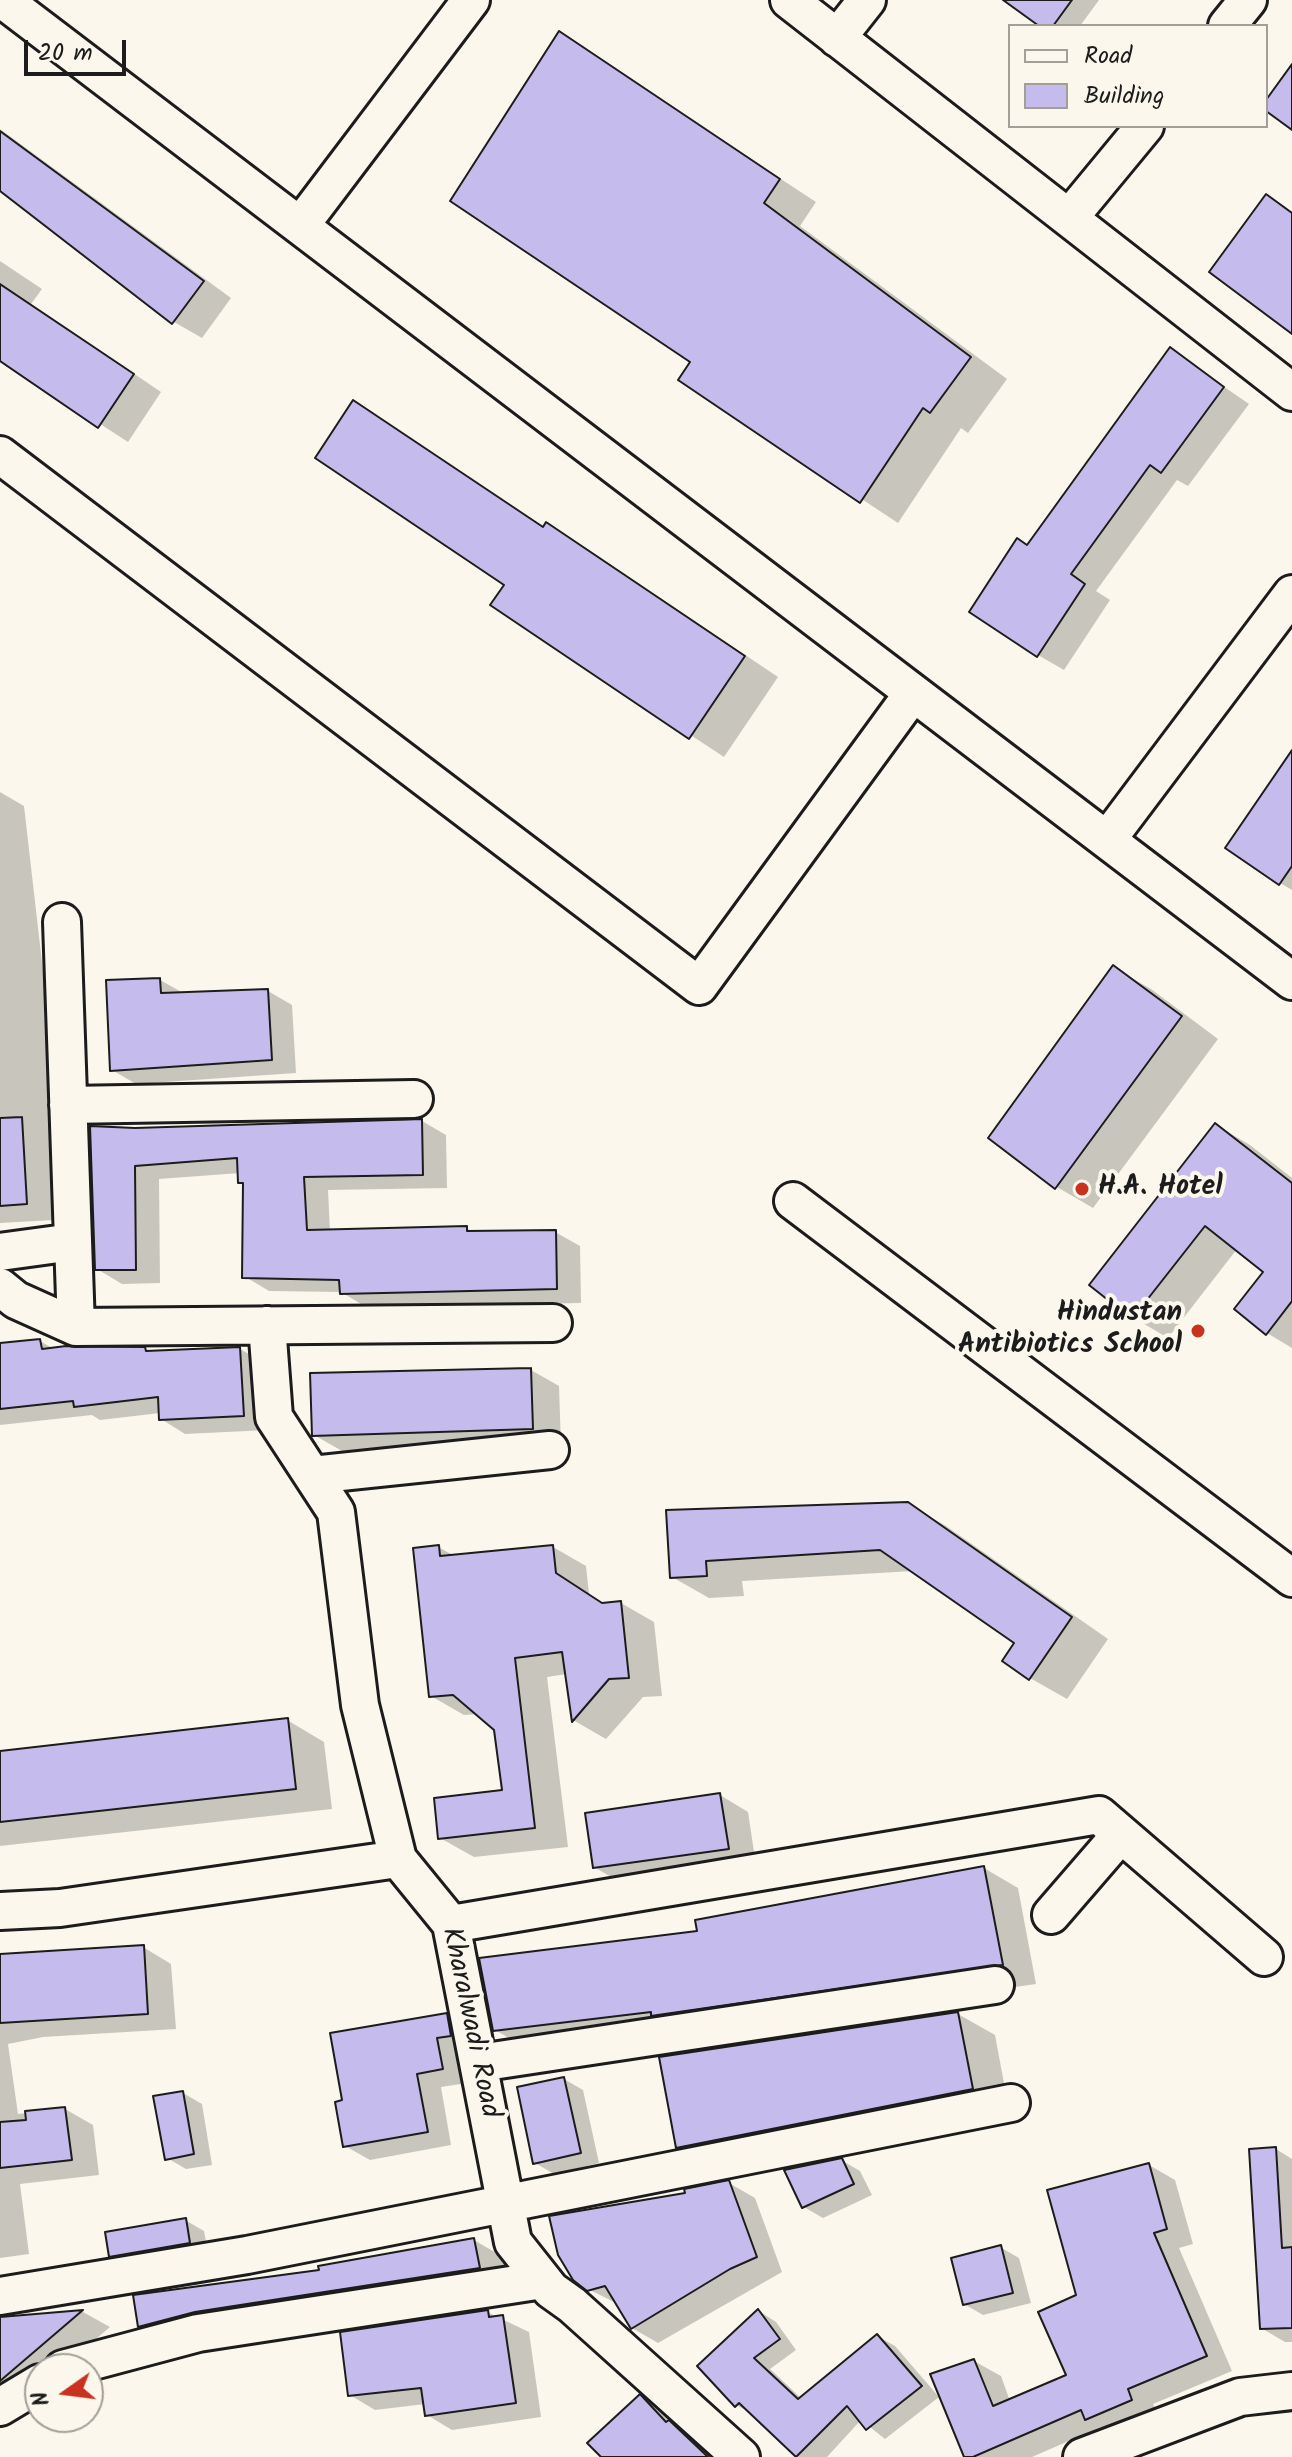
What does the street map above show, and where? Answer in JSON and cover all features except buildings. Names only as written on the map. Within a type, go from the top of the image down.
[{"type":"street","points":[[3,0],[1292,981]]},
{"type":"street","points":[[300,226],[471,0]]},
{"type":"street","points":[[789,0],[1292,392]]},
{"type":"street","points":[[837,38],[867,0]]},
{"type":"street","points":[[1229,24],[1248,0]]},
{"type":"street","points":[[1069,218],[1143,128]]},
{"type":"street","points":[[0,455],[699,986],[913,693]]},
{"type":"street","points":[[1107,840],[1292,594]]},
{"type":"street","points":[[62,922],[76,1327]]},
{"type":"street","points":[[68,1105],[414,1099]]},
{"type":"street","points":[[793,1201],[1292,1578]]},
{"type":"street","points":[[0,1252],[73,1242]]},
{"type":"street","points":[[0,1287],[16,1300],[76,1327],[553,1323]]},
{"type":"street","points":[[0,1911],[60,1908],[398,1859],[360,1705],[336,1512],[274,1417],[267,1325]]},
{"type":"street","points":[[312,1475],[550,1450]]},
{"type":"street","points":[[1051,1915],[1110,1825]]},
{"type":"street","points":[[451,1924],[1110,1825],[1264,1957]]},
{"type":"street","name":"Kharalwadi Road","points":[[398,1859],[451,1924],[513,2242],[543,2280],[741,2457]]},
{"type":"street","points":[[479,2063],[995,1985]]},
{"type":"street","points":[[0,2296],[135,2277],[505,2201],[1011,2103]]},
{"type":"street","points":[[104,2358],[198,2333],[543,2280]]},
{"type":"street","points":[[1082,2457],[1240,2397],[1292,2391]]},
{"type":"street","points":[[0,2407],[24,2393]]},
{"type":"place","name":"H.A. Hotel","points":[[1082,1189]]},
{"type":"place","name":"Hindustan Antibiotics School","points":[[1198,1331]]}]
